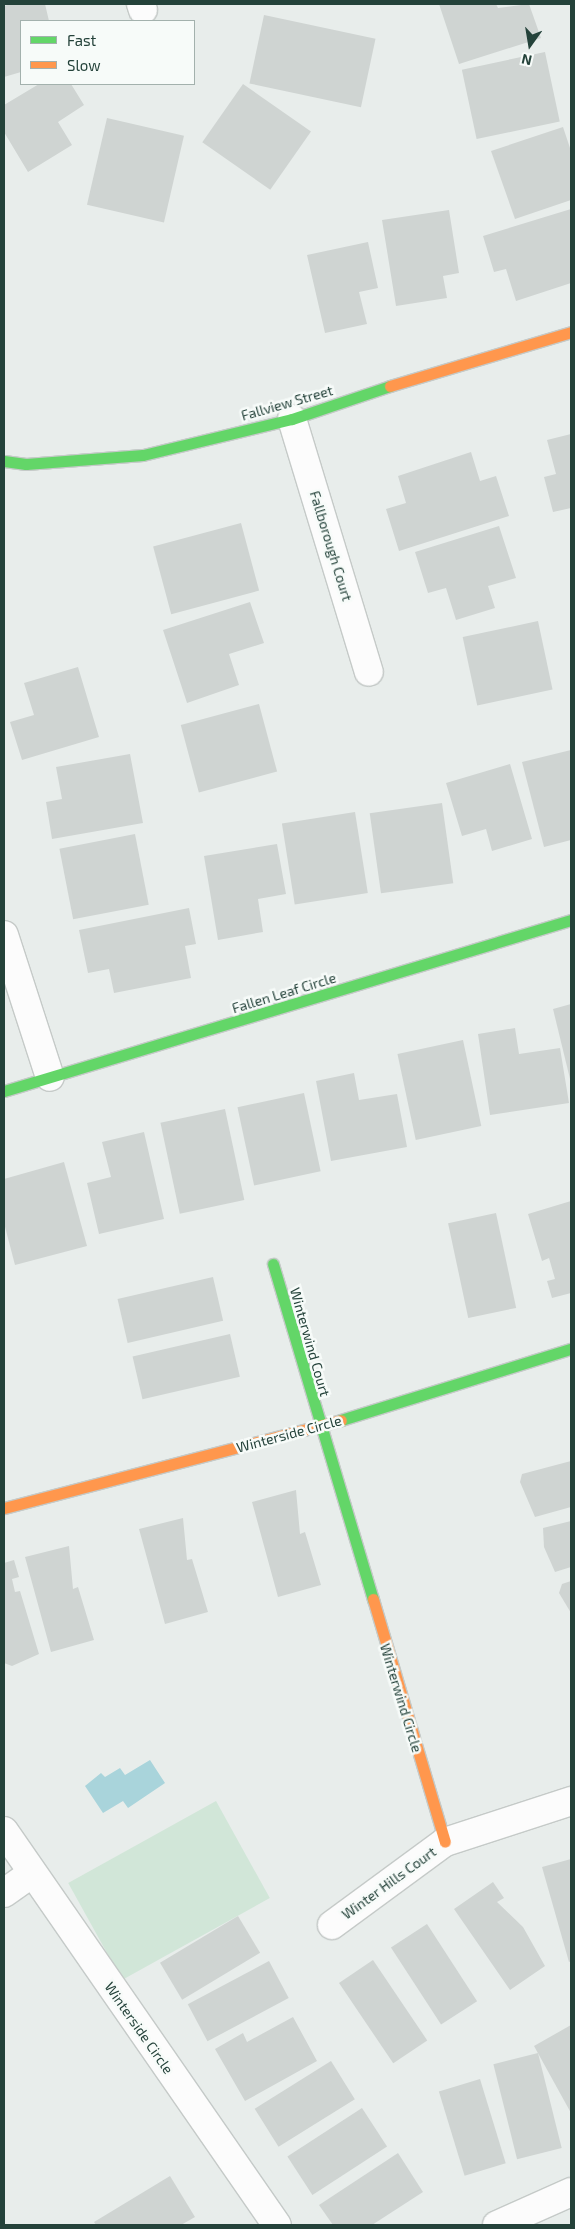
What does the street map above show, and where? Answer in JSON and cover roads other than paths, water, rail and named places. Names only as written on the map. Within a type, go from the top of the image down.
[{"type":"street","name":"Fallview Street","points":[[4,461],[26,464],[143,455],[292,419],[466,360],[571,332]]},
{"type":"street","name":"Fallborough Court","points":[[292,419],[368,672]]},
{"type":"street","name":"Fallen Leaf Circle","points":[[4,1091],[571,920]]},
{"type":"street","points":[[4,935],[50,1077]]},
{"type":"street","name":"Winterwind Court","points":[[273,1264],[319,1428]]},
{"type":"street","name":"Winterside Circle","points":[[4,1508],[319,1428],[571,1349]]},
{"type":"street","name":"Winterwind Circle","points":[[319,1428],[445,1842]]},
{"type":"street","points":[[445,1842],[571,1801]]},
{"type":"street","name":"Winterside Circle","points":[[5,1836],[277,2225]]},
{"type":"street","name":"Winter Hills Court","points":[[332,1925],[445,1842]]},
{"type":"street","points":[[4,1893],[31,1874]]},
{"type":"street","points":[[497,2225],[571,2192]]},
{"type":"water","points":[[150,1760],[165,1783],[128,1808],[123,1801],[103,1813],[85,1786],[101,1773],[105,1777],[120,1768],[125,1775]]}]
